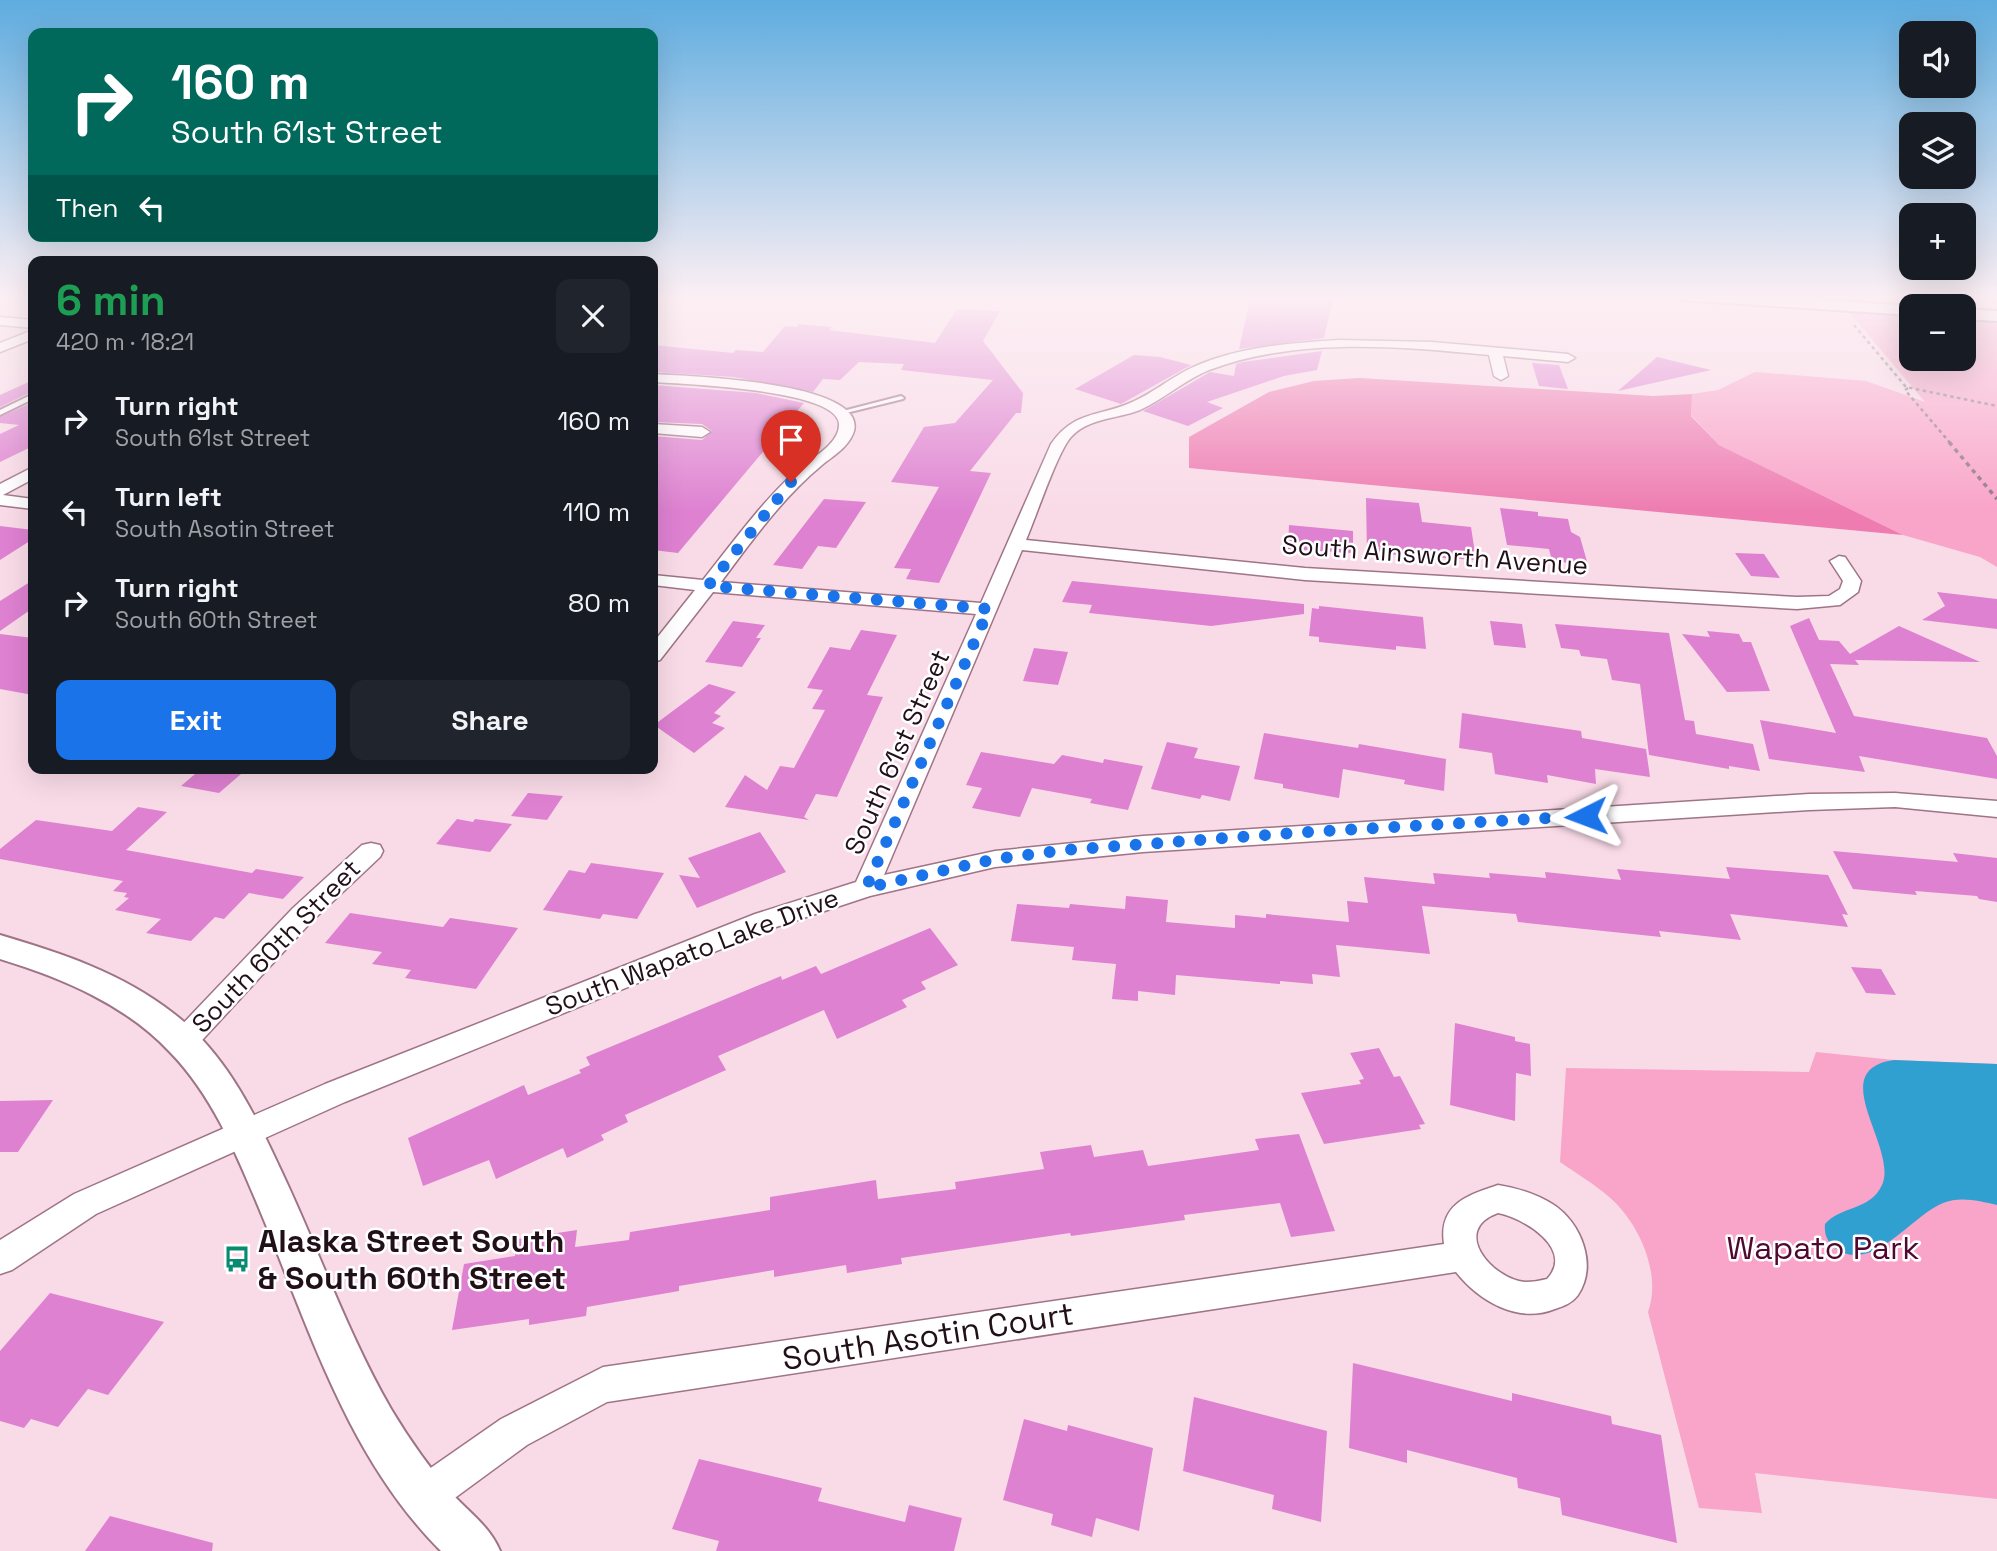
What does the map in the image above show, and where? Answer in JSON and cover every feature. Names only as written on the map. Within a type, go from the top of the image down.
[{"type":"street","name":"South 61st Street","points":[[866,888],[1065,433],[1083,421],[1135,407],[1189,374],[1211,367]]},
{"type":"street","points":[[1499,367],[1501,376]]},
{"type":"street","points":[[658,379],[793,393],[824,401],[842,412],[847,425],[840,442],[791,482],[658,650]]},
{"type":"street","points":[[658,428],[702,432]]},
{"type":"street","points":[[0,491],[28,475]]},
{"type":"street","points":[[0,500],[28,503]]},
{"type":"street","name":"South Ainsworth Avenue","points":[[1017,544],[1305,574],[1770,602],[1838,600],[1849,593],[1852,581],[1839,561]]},
{"type":"street","points":[[658,581],[989,609]]},
{"type":"street","name":"South Wapato Lake Drive","points":[[245,1132],[764,921],[866,888],[995,859],[1211,839],[1857,800],[1924,801],[1997,809]]},
{"type":"street","name":"South 60th Street","points":[[183,1042],[302,915],[371,850]]},
{"type":"street","points":[[0,947],[61,966],[113,990],[161,1023],[183,1042],[214,1081],[245,1132],[286,1222],[338,1353],[370,1420],[396,1464],[423,1497],[476,1551]]},
{"type":"street","points":[[0,1259],[85,1204],[245,1132]]},
{"type":"street","name":"South Asotin Court","points":[[423,1497],[514,1432],[603,1385],[1463,1256]]},
{"type":"lane","points":[[0,412],[28,398]]},
{"type":"lane","points":[[842,412],[901,398]]},
{"type":"path","points":[[1889,367],[1997,499]]},
{"type":"path","points":[[1907,389],[1997,406]]},
{"type":"green space","points":[[1896,367],[1899,367],[1899,371],[1976,371],[1976,367],[1997,367],[1997,567],[1980,557],[1903,535],[1719,445],[1691,415],[1692,394],[1718,390],[1755,372],[1866,381],[1925,402]]},
{"type":"green space","name":"Wapato Park","points":[[1816,1052],[1894,1060],[1997,1064],[1997,1499],[1755,1473],[1762,1513],[1699,1508],[1648,1312],[1652,1282],[1645,1250],[1638,1234],[1619,1207],[1597,1187],[1560,1162],[1566,1068],[1809,1072]]},
{"type":"shaded area","points":[[1359,378],[1653,396],[1692,394],[1691,416],[1719,445],[1903,535],[1189,468],[1189,437],[1269,392],[1314,381]]},
{"type":"water","points":[[1894,1060],[1997,1064],[1997,1205],[1963,1200],[1943,1203],[1877,1249],[1863,1254],[1849,1254],[1830,1243],[1825,1224],[1831,1218],[1870,1200],[1882,1185],[1884,1169],[1881,1151],[1863,1094],[1865,1079],[1874,1067]]},
{"type":"building","points":[[658,367],[853,367],[840,380],[823,379],[813,392],[734,377],[658,372]]},
{"type":"building","points":[[902,367],[1003,367],[1023,393],[1021,413],[1016,413],[970,471],[991,473],[939,583],[906,579],[911,569],[894,568],[939,487],[891,482],[924,427],[955,423],[993,380],[901,370]]},
{"type":"building","points":[[1113,367],[1187,367],[1121,404],[1075,389]]},
{"type":"building","points":[[1235,367],[1318,367],[1317,370],[1284,376],[1207,402],[1223,408],[1188,426],[1143,411],[1210,372],[1234,376]]},
{"type":"building","points":[[1533,367],[1560,367],[1568,389],[1539,386]]},
{"type":"building","points":[[1645,367],[1700,367],[1711,370],[1618,391]]},
{"type":"building","points":[[28,382],[28,393],[0,407],[0,395]]},
{"type":"building","points":[[658,385],[756,393],[804,403],[678,553],[658,551],[658,436],[702,440],[712,431],[702,424],[658,422]]},
{"type":"building","points":[[28,404],[28,448],[0,462],[0,434],[19,425],[0,423],[0,417]]},
{"type":"building","points":[[1366,498],[1419,503],[1422,522],[1471,527],[1476,560],[1367,553]]},
{"type":"building","points":[[824,499],[866,502],[836,548],[818,546],[802,569],[773,565]]},
{"type":"building","points":[[1500,508],[1538,512],[1538,516],[1568,519],[1571,532],[1580,537],[1588,565],[1552,561],[1549,549],[1507,545]]},
{"type":"building","points":[[1289,525],[1353,531],[1353,553],[1288,549]]},
{"type":"building","points":[[0,526],[28,529],[28,542],[0,560]]},
{"type":"building","points":[[1735,553],[1764,554],[1780,578],[1751,576]]},
{"type":"building","points":[[1072,581],[1304,604],[1304,614],[1211,626],[1089,613],[1092,605],[1062,602]]},
{"type":"building","points":[[28,583],[28,611],[0,631],[0,601]]},
{"type":"building","points":[[1937,592],[1997,599],[1997,629],[1922,620],[1945,606]]},
{"type":"building","points":[[1319,606],[1423,617],[1426,649],[1396,646],[1396,650],[1319,642],[1319,637],[1309,636],[1312,608],[1319,609]]},
{"type":"building","points":[[1809,618],[1819,640],[1839,641],[1850,654],[1899,626],[1980,662],[1855,660],[1859,665],[1830,664],[1854,716],[1987,738],[1997,756],[1997,779],[1859,756],[1865,772],[1769,759],[1760,720],[1836,733],[1790,626]]},
{"type":"building","points":[[733,621],[765,625],[756,638],[761,638],[742,667],[705,662]]},
{"type":"building","points":[[1490,621],[1522,624],[1526,648],[1494,645]]},
{"type":"building","points":[[1555,624],[1669,633],[1685,720],[1694,721],[1696,734],[1753,744],[1760,771],[1729,766],[1729,769],[1649,755],[1640,684],[1612,680],[1607,659],[1581,656],[1579,650],[1561,648]]},
{"type":"building","points":[[861,630],[897,635],[867,695],[883,697],[837,797],[816,794],[804,817],[809,820],[725,807],[745,775],[767,790],[780,766],[794,768],[825,710],[812,709],[823,690],[807,688],[830,647],[850,650]]},
{"type":"building","points":[[1707,631],[1739,634],[1743,642],[1751,642],[1770,691],[1727,692],[1682,634],[1710,637]]},
{"type":"building","points":[[0,634],[28,637],[28,694],[0,689]]},
{"type":"building","points":[[1034,648],[1068,652],[1058,685],[1023,681]]},
{"type":"building","points":[[709,684],[736,692],[714,713],[721,716],[712,723],[725,728],[694,753],[658,728],[658,722]]},
{"type":"building","points":[[1462,713],[1581,731],[1582,738],[1646,749],[1650,777],[1595,769],[1596,784],[1547,775],[1548,783],[1495,774],[1492,753],[1459,748]]},
{"type":"building","points":[[1264,733],[1358,748],[1359,744],[1446,759],[1444,791],[1404,784],[1405,780],[1343,769],[1339,798],[1283,788],[1283,784],[1254,779]]},
{"type":"building","points":[[1167,742],[1198,748],[1194,758],[1240,766],[1230,801],[1202,795],[1200,799],[1151,789]]},
{"type":"building","points":[[981,752],[1054,764],[1062,755],[1103,763],[1104,759],[1143,766],[1128,810],[1090,803],[1092,799],[1032,788],[1020,817],[972,808],[982,788],[966,785]]},
{"type":"building","points":[[195,774],[241,774],[219,793],[181,786]]},
{"type":"building","points":[[528,793],[563,796],[547,820],[511,816]]},
{"type":"building","points":[[138,807],[167,812],[126,850],[252,873],[256,869],[304,877],[283,899],[249,893],[224,919],[215,917],[191,941],[146,933],[161,919],[115,910],[129,898],[124,897],[127,893],[113,891],[123,881],[0,859],[0,849],[36,820],[112,831]]},
{"type":"building","points":[[457,819],[512,824],[490,852],[436,844]]},
{"type":"building","points":[[760,832],[786,872],[697,908],[679,875],[700,878],[688,858]]},
{"type":"building","points":[[1833,851],[1958,862],[1953,853],[1997,858],[1997,902],[1979,899],[1977,896],[1915,891],[1917,895],[1853,889]]},
{"type":"building","points":[[591,863],[664,873],[637,919],[603,914],[600,919],[543,910],[569,870],[585,873]]},
{"type":"building","points":[[1726,867],[1828,875],[1848,915],[1842,914],[1848,927],[1730,914],[1741,940],[1659,931],[1661,937],[1518,922],[1516,914],[1422,906],[1430,954],[1336,945],[1340,977],[1312,974],[1313,984],[1280,981],[1280,984],[1176,975],[1175,995],[1138,991],[1138,1001],[1112,999],[1116,964],[1072,960],[1074,947],[1011,941],[1017,904],[1069,908],[1070,904],[1125,909],[1126,896],[1168,900],[1166,922],[1235,928],[1235,915],[1266,918],[1266,914],[1349,922],[1347,901],[1368,903],[1364,877],[1435,884],[1433,873],[1490,878],[1489,873],[1546,878],[1545,872],[1621,880],[1617,869],[1730,879]]},
{"type":"building","points":[[350,913],[443,927],[450,918],[518,928],[476,989],[405,978],[411,970],[372,964],[382,952],[325,943]]},
{"type":"building","points":[[930,928],[958,965],[921,982],[926,989],[902,1000],[907,1007],[837,1039],[824,1010],[718,1056],[726,1070],[625,1115],[628,1122],[601,1135],[604,1140],[567,1158],[563,1148],[496,1179],[489,1160],[423,1186],[408,1138],[524,1085],[528,1095],[581,1073],[579,1070],[590,1065],[586,1057],[781,976],[782,980],[816,966],[821,974]]},
{"type":"building","points":[[1851,967],[1881,969],[1896,995],[1866,993]]},
{"type":"building","points":[[1455,1023],[1515,1037],[1515,1041],[1530,1044],[1531,1076],[1516,1073],[1515,1121],[1450,1105]]},
{"type":"building","points":[[1379,1048],[1394,1077],[1400,1076],[1425,1124],[1419,1125],[1421,1129],[1324,1144],[1301,1093],[1361,1084],[1359,1080],[1364,1079],[1350,1053]]},
{"type":"building","points":[[53,1100],[18,1152],[0,1152],[0,1101]]},
{"type":"building","points":[[1299,1134],[1335,1231],[1291,1237],[1280,1203],[1184,1215],[1185,1220],[1071,1236],[1070,1233],[901,1258],[902,1264],[847,1273],[846,1265],[774,1277],[774,1270],[679,1286],[679,1291],[587,1307],[586,1316],[529,1325],[529,1319],[452,1330],[464,1264],[515,1256],[518,1239],[577,1230],[575,1247],[629,1240],[630,1232],[770,1210],[770,1197],[876,1180],[878,1199],[956,1189],[955,1182],[1044,1169],[1040,1152],[1091,1145],[1094,1157],[1143,1150],[1148,1166],[1259,1150],[1255,1139]]},
{"type":"building","points":[[50,1293],[164,1322],[108,1395],[88,1389],[58,1427],[31,1419],[24,1428],[0,1421],[0,1351]]},
{"type":"building","points":[[1353,1363],[1512,1401],[1512,1393],[1611,1416],[1612,1424],[1661,1435],[1677,1543],[1562,1515],[1560,1498],[1518,1488],[1517,1478],[1407,1450],[1407,1463],[1349,1448]]},
{"type":"building","points":[[1194,1397],[1327,1431],[1321,1522],[1272,1509],[1274,1495],[1183,1471]]},
{"type":"building","points":[[1024,1419],[1067,1431],[1068,1425],[1153,1448],[1139,1531],[1096,1518],[1092,1537],[1051,1525],[1053,1514],[1003,1500]]},
{"type":"building","points":[[699,1459],[822,1488],[818,1501],[905,1522],[909,1505],[962,1518],[954,1551],[716,1551],[719,1541],[672,1529]]},
{"type":"building","points":[[110,1516],[213,1543],[212,1551],[85,1551]]},
{"type":"place","name":"Alaska Street South & South 60th Street","points":[[237,1259]]},
{"type":"route","points":[[791,482],[708,586],[989,609],[866,888],[995,859],[1065,850],[1307,832],[1586,816]]}]
